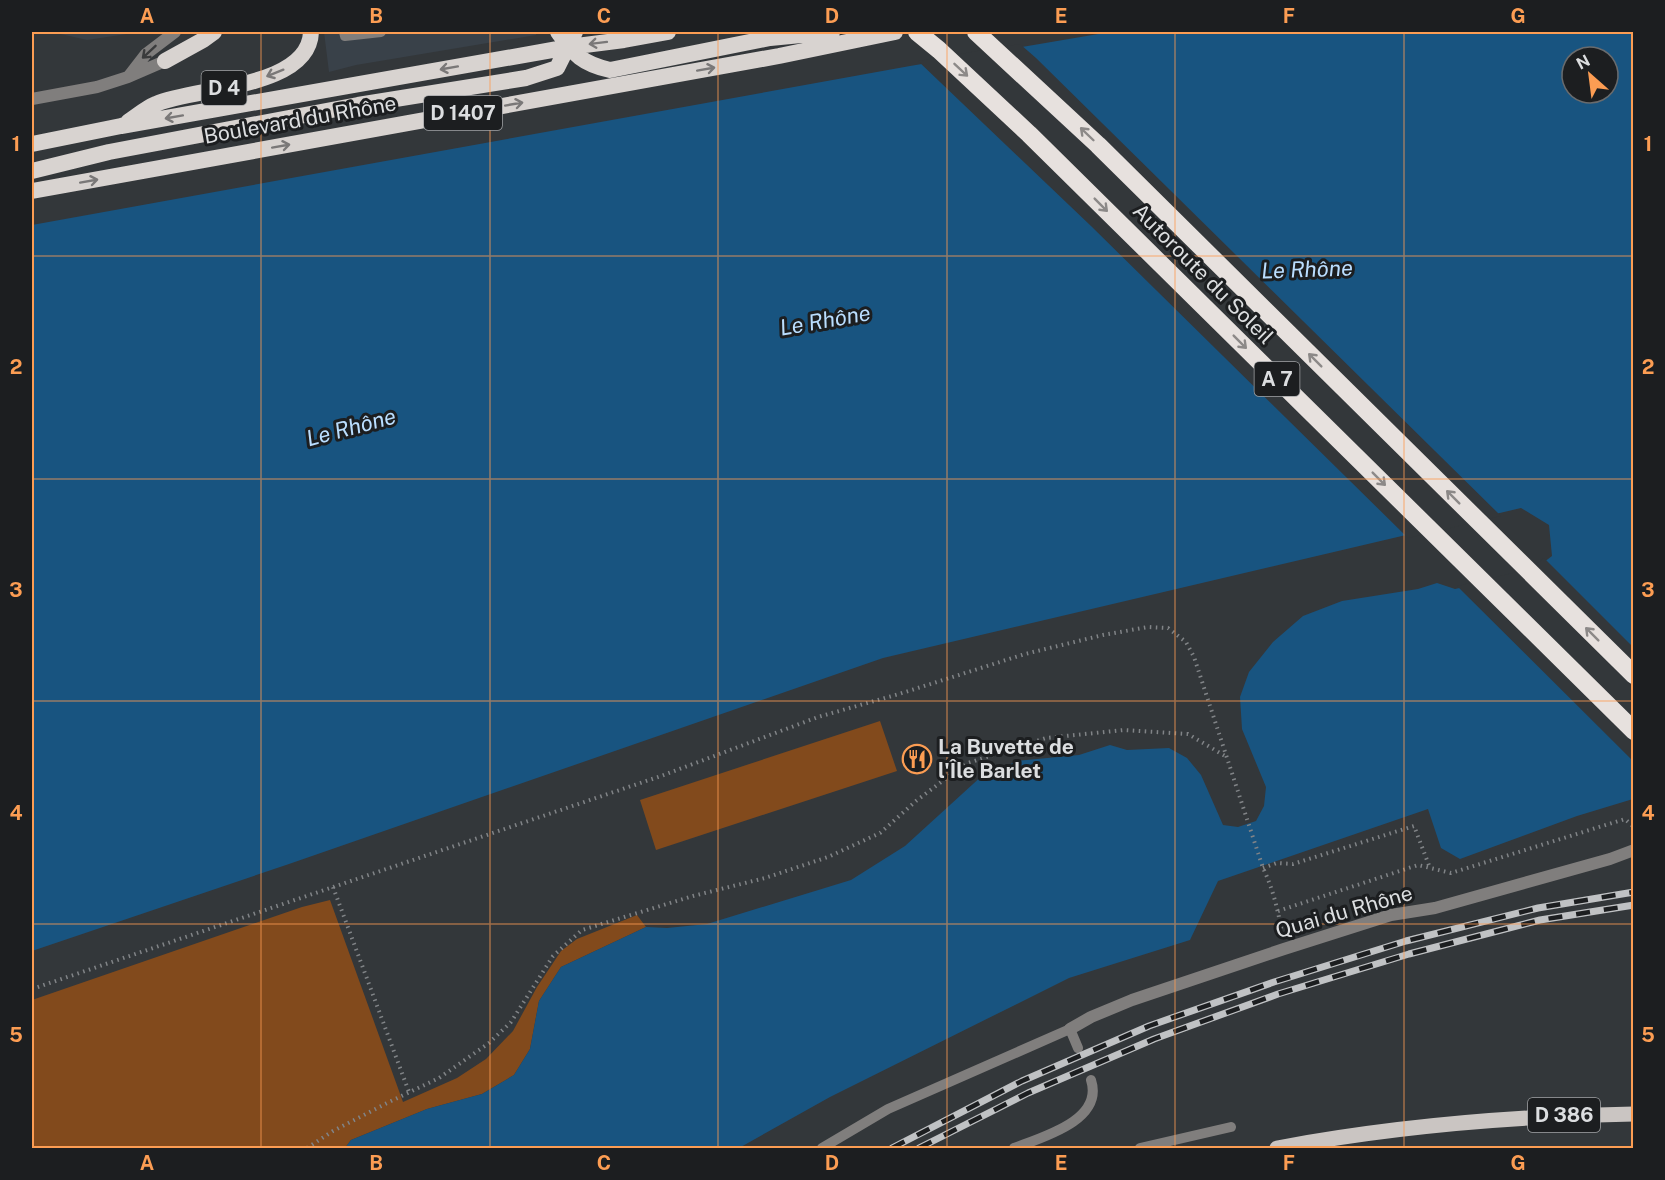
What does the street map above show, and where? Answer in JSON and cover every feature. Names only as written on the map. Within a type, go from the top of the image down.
[{"type":"highway","points":[[165,61],[214,32]]},
{"type":"highway","name":"D 4","points":[[121,126],[156,104],[279,73],[299,59],[311,37],[311,32]]},
{"type":"highway","points":[[558,32],[572,39],[590,65],[610,70],[770,38],[832,32]]},
{"type":"highway","name":"Boulevard du Rhône","points":[[32,144],[572,39],[624,40],[668,32]]},
{"type":"highway","name":"Boulevard du Rhône","points":[[32,191],[779,56],[895,32]]},
{"type":"highway","name":"Autoroute du Soleil","points":[[916,32],[939,50],[1029,134],[1634,731]]},
{"type":"highway","name":"Autoroute du Soleil","points":[[976,32],[1098,145],[1634,675]]},
{"type":"highway","points":[[32,171],[109,152],[358,105],[526,78],[557,68],[572,39]]},
{"type":"main road","name":"D 386","points":[[1277,1149],[1454,1123],[1554,1116],[1634,1114]]},
{"type":"street","points":[[129,77],[146,54],[175,32]]},
{"type":"street","points":[[32,99],[97,87],[129,77],[165,61],[201,32]]},
{"type":"street","name":"Quai du Rhône","points":[[1070,1029],[1091,1017],[1132,1000],[1284,948],[1391,915],[1435,908],[1610,859],[1634,850]]},
{"type":"lane","points":[[344,32],[345,36],[381,32]]},
{"type":"lane","points":[[822,1149],[888,1110],[1070,1029],[1078,1048]]},
{"type":"lane","points":[[1014,1149],[1073,1122],[1084,1114],[1092,1102],[1094,1089],[1091,1080]]},
{"type":"lane","points":[[1140,1149],[1231,1127]]},
{"type":"path","points":[[32,989],[661,776],[818,717],[1025,654],[1103,635],[1148,627],[1168,628],[1186,642],[1194,657],[1278,911],[1418,866],[1451,873],[1625,819],[1634,827]]},
{"type":"path","points":[[307,1149],[333,1131],[439,1078],[489,1043],[511,1022],[553,956],[582,930],[693,896],[765,878],[828,857],[880,833],[916,801],[965,764],[1046,738],[1124,730],[1188,734],[1226,757]]},
{"type":"path","points":[[1263,868],[1277,863],[1293,864],[1414,826],[1430,868]]},
{"type":"path","points":[[333,887],[409,1092]]},
{"type":"shaded area","points":[[52,32],[140,32],[87,40]]},
{"type":"shaded area","points":[[324,32],[537,32],[536,35],[356,65],[329,72]]},
{"type":"shaded area","points":[[880,721],[897,771],[656,850],[640,800]]},
{"type":"shaded area","points":[[330,900],[403,1102],[457,1078],[486,1059],[513,1031],[537,987],[561,951],[577,939],[637,915],[646,927],[561,967],[539,1001],[530,1049],[514,1075],[482,1094],[427,1109],[351,1140],[345,1148],[32,1148],[32,1000],[302,907]]},
{"type":"water","name":"Le Rhône","points":[[1110,32],[1633,32],[1633,799],[1577,816],[1460,859],[1441,848],[1428,809],[1218,881],[1190,940],[1069,978],[830,1097],[739,1148],[345,1148],[351,1140],[427,1109],[482,1094],[514,1075],[530,1049],[539,1001],[561,967],[646,927],[667,928],[707,924],[851,880],[905,846],[984,774],[1001,772],[1015,761],[1079,755],[1110,745],[1127,750],[1169,748],[1187,758],[1201,775],[1223,825],[1238,827],[1256,821],[1264,806],[1266,787],[1242,729],[1240,697],[1249,672],[1273,642],[1303,616],[1342,601],[1418,589],[1437,583],[1455,589],[1531,572],[1552,556],[1549,525],[1521,508],[883,658],[32,951],[32,225]]},
{"type":"pier","points":[[1020,44],[1501,516],[1408,538],[1091,226],[918,61]]},
{"type":"pier","points":[[1544,558],[1633,647],[1633,761],[1457,586],[1530,569]]},
{"type":"railway","points":[[892,1148],[1022,1081],[1149,1026],[1274,982],[1406,941],[1538,908],[1634,892]]},
{"type":"railway","points":[[919,1148],[1028,1093],[1154,1039],[1278,994],[1409,954],[1540,920],[1634,905]]},
{"type":"place","name":"La Buvette de l'Île Barlet","points":[[917,759]]}]
